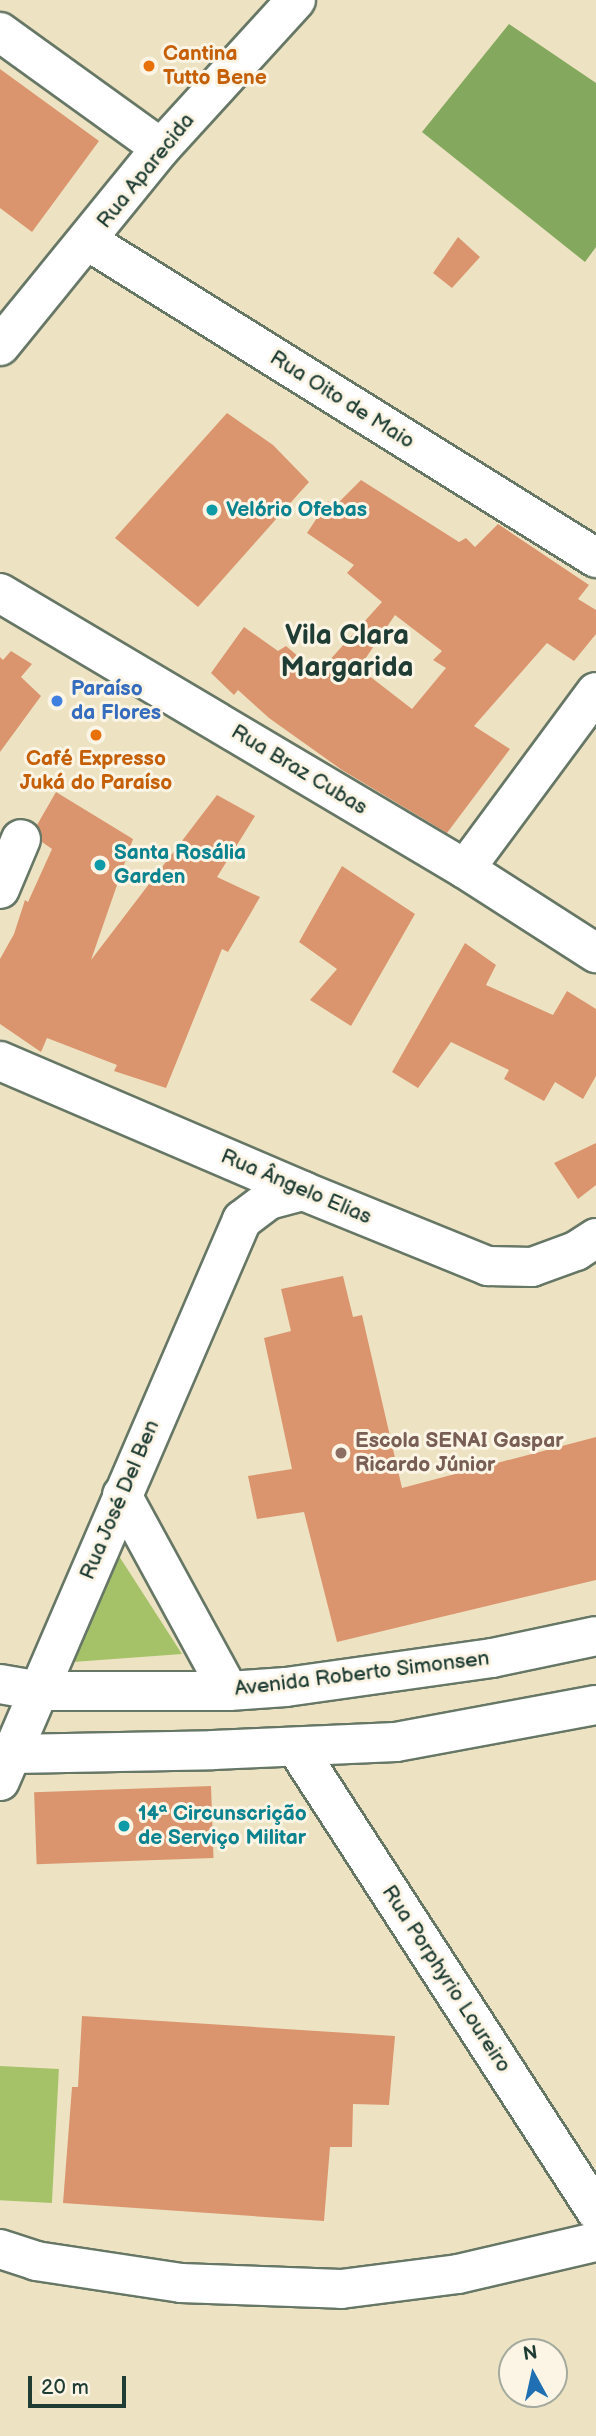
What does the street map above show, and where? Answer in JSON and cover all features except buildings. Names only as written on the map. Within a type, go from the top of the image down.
[{"type":"street","name":"Rua Aparecida","points":[[0,346],[161,148],[296,0]]},
{"type":"street","points":[[0,32],[161,148]]},
{"type":"street","name":"Rua Oito de Maio","points":[[88,241],[596,558]]},
{"type":"street","name":"Rua Braz Cubas","points":[[0,593],[466,869],[596,953]]},
{"type":"street","points":[[466,869],[596,692]]},
{"type":"street","points":[[0,889],[21,839]]},
{"type":"street","name":"Rua Ângelo Elias","points":[[0,1061],[303,1191],[488,1266],[532,1267],[576,1251],[596,1238]]},
{"type":"street","points":[[208,1150],[234,1186],[242,1220],[269,1200],[303,1191]]},
{"type":"street","name":"Rua José Del Ben","points":[[4,1762],[40,1691],[242,1220]]},
{"type":"street","points":[[122,1495],[229,1691]]},
{"type":"street","name":"Avenida Roberto Simonsen","points":[[0,1684],[40,1691],[229,1691],[286,1687],[492,1658],[596,1636]]},
{"type":"street","points":[[4,1762],[396,1742],[513,1723],[596,1705]]},
{"type":"street","name":"Rua Porphyrio Loureiro","points":[[296,1747],[596,2211]]},
{"type":"street","points":[[0,2249],[36,2261],[181,2283],[341,2289],[458,2274],[596,2242]]},
{"type":"green space","points":[[509,24],[596,83],[596,247],[585,262],[422,132]]},
{"type":"green space","points":[[119,1556],[182,1654],[73,1662]]},
{"type":"green space","points":[[0,2066],[59,2069],[52,2203],[0,2200]]},
{"type":"place","name":"Cantina Tutto Bene","points":[[149,66]]},
{"type":"place","name":"Velório Ofebas","points":[[212,510]]},
{"type":"place","name":"Paraíso da Flores","points":[[57,701]]},
{"type":"place","name":"Café Expresso Juká do Paraíso","points":[[96,735]]},
{"type":"place","name":"Santa Rosália Garden","points":[[100,865]]},
{"type":"place","name":"Escola SENAI Gaspar Ricardo Júnior","points":[[341,1453]]},
{"type":"place","name":"14ª Circunscrição de Serviço Militar","points":[[124,1826]]},
{"type":"district","name":"Vila Clara Margarida","points":[[347,652]]}]
